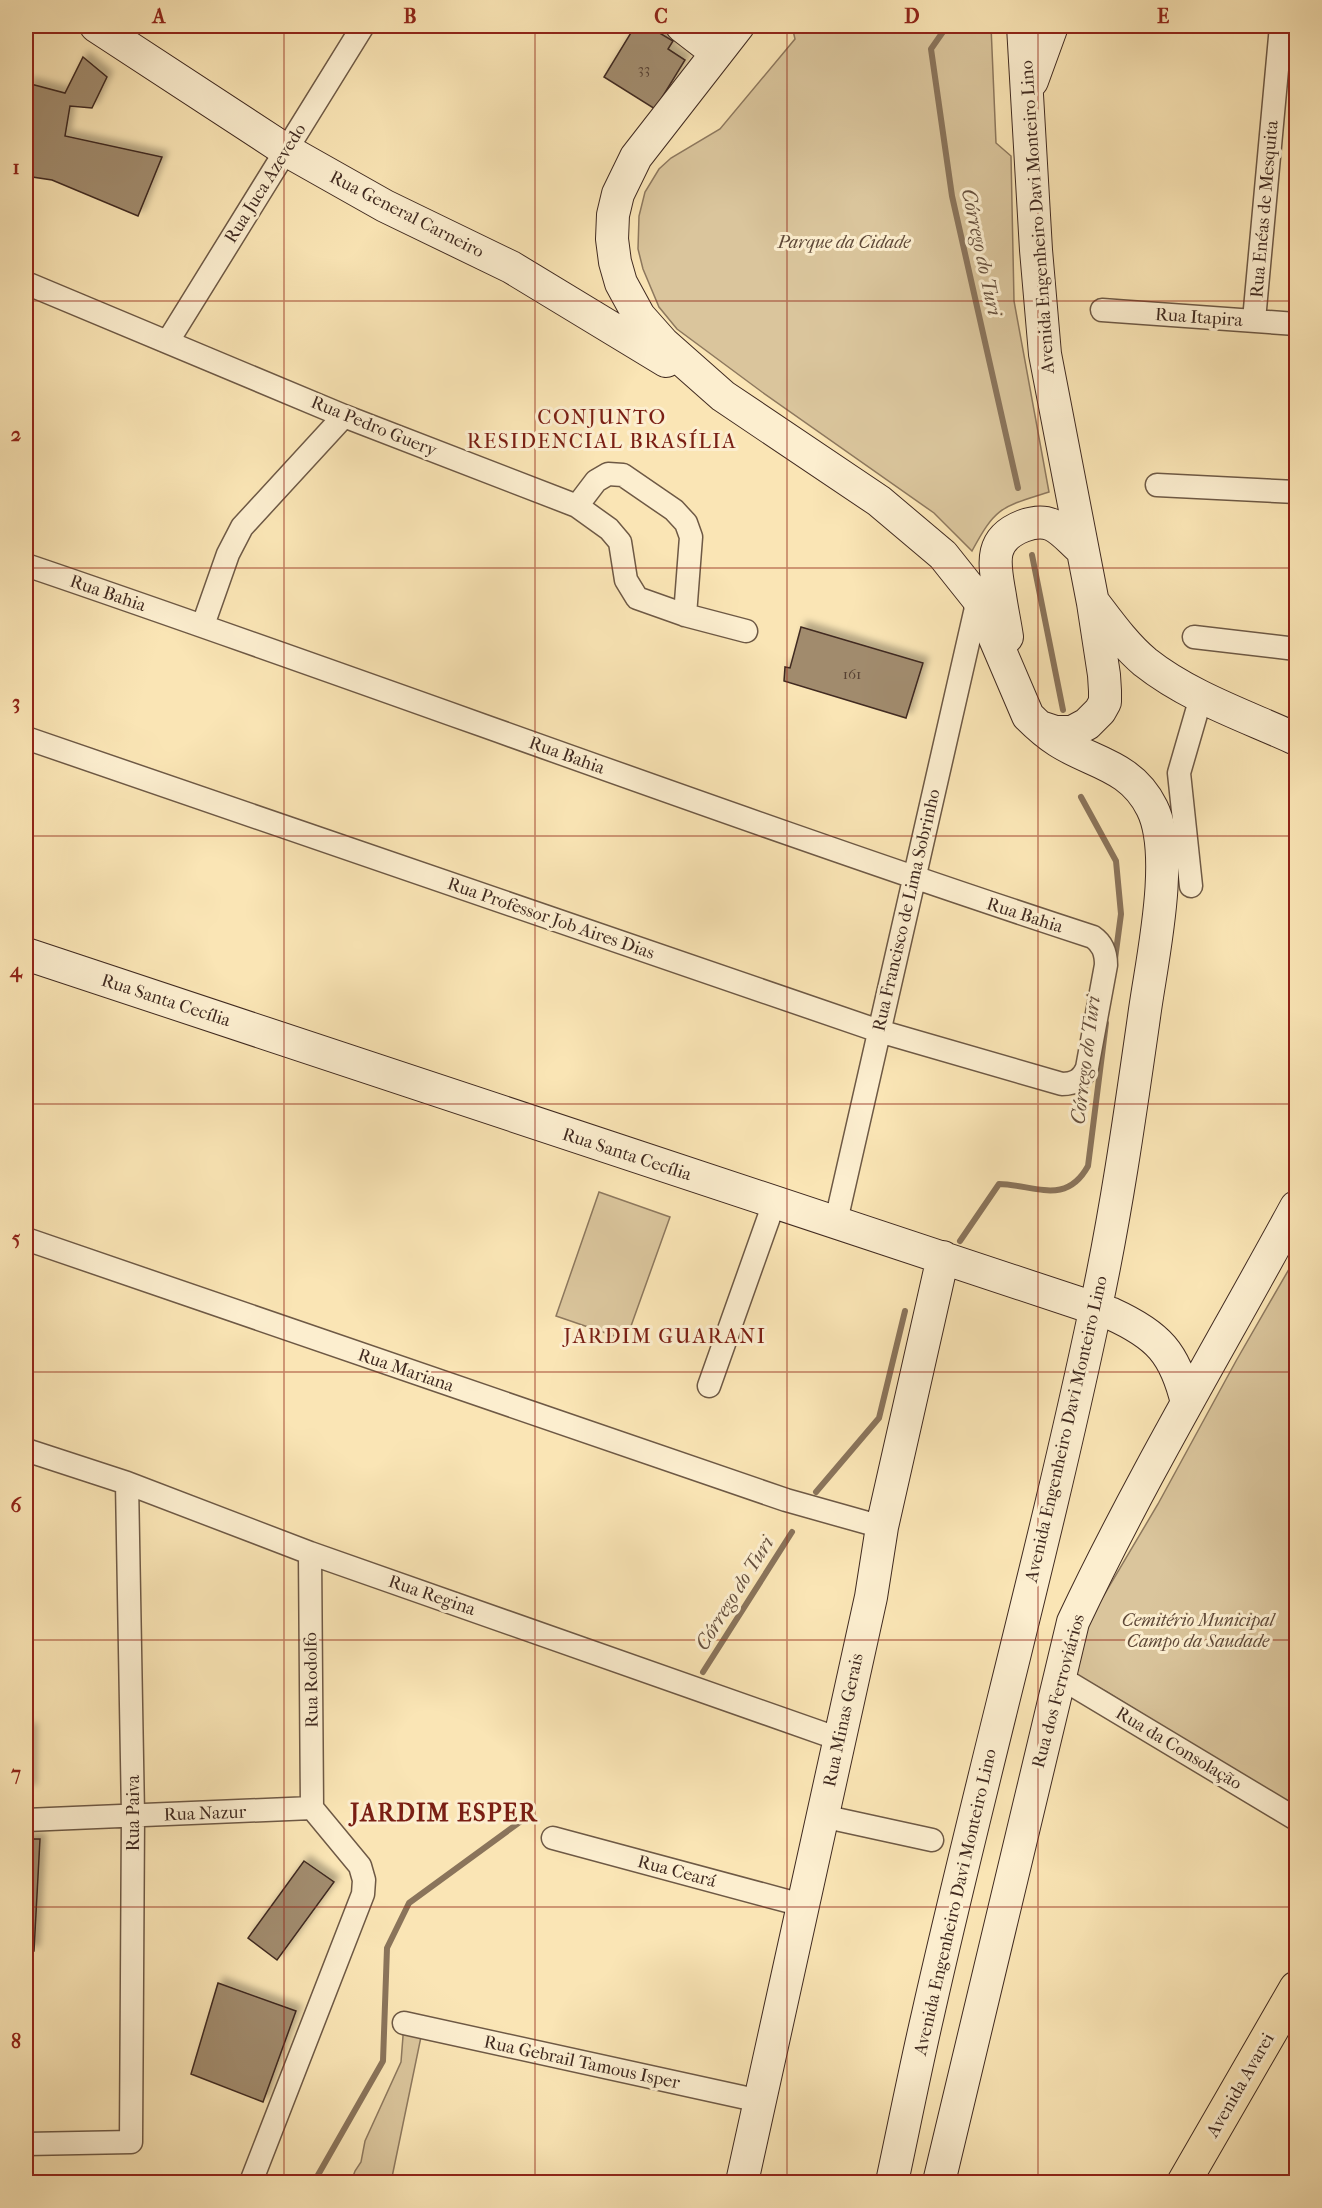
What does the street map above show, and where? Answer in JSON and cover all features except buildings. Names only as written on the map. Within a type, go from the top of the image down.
[{"type":"main road","points":[[682,26],[717,53]]},
{"type":"main road","name":"Avenida Engenheiro Davi Monteiro Lino","points":[[738,26],[636,157],[626,175],[618,194],[612,239],[621,283],[639,316],[663,343],[723,396],[879,501],[943,555],[978,600],[1028,716],[1061,743],[1118,770],[1130,779],[1152,807],[1160,842],[1161,897],[1135,1085],[1095,1309],[927,2014],[892,2182]]},
{"type":"main road","name":"Avenida Engenheiro Davi Monteiro Lino","points":[[1023,26],[1026,102],[1045,354],[1093,603],[1104,675],[1105,702],[1100,711],[1087,724],[1072,732],[1055,732],[1039,727]]},
{"type":"main road","points":[[1026,102],[1037,64],[1052,26]]},
{"type":"main road","name":"Rua General Carneiro","points":[[105,28],[284,149],[385,206],[511,267],[723,396]]},
{"type":"main road","name":"Avenida Engenheiro Davi Monteiro Lino","points":[[1014,679],[995,570],[998,546],[1005,536],[1036,521],[1049,523],[1061,530],[1081,549]]},
{"type":"main road","points":[[1093,603],[1121,639],[1162,674],[1201,697],[1296,738]]},
{"type":"main road","name":"Rua Santa Cecília","points":[[26,954],[774,1203],[836,1221],[1095,1309],[1131,1323],[1154,1337],[1175,1366],[1183,1384],[1187,1403]]},
{"type":"main road","name":"Rua dos Ferroviários","points":[[939,2182],[1073,1622],[1100,1565],[1187,1403],[1296,1207]]},
{"type":"main road","name":"Rua Minas Gerais","points":[[742,2182],[871,1597],[882,1527],[943,1257]]},
{"type":"main road","name":"Avenida Avarei","points":[[1184,2182],[1296,1988]]},
{"type":"street","name":"Rua Juca Azevedo","points":[[168,341],[284,149],[363,26]]},
{"type":"street","name":"Rua Enéas de Mesquita","points":[[1254,321],[1281,26]]},
{"type":"street","name":"Rua Pedro Guery","points":[[26,283],[344,416],[578,506],[609,529],[620,542],[626,580],[637,598],[685,615],[746,631]]},
{"type":"street","name":"Rua Itapira","points":[[1102,310],[1296,324]]},
{"type":"street","points":[[203,625],[228,554],[242,527],[344,416]]},
{"type":"street","points":[[578,506],[596,481],[608,474],[623,474],[674,510],[686,523],[691,537],[685,615]]},
{"type":"street","points":[[1157,485],[1296,492]]},
{"type":"street","name":"Rua Bahia","points":[[26,565],[203,625],[913,878],[1093,937],[1100,941],[1104,949],[1106,965],[1087,1068],[1079,1080]]},
{"type":"street","name":"Rua Francisco de Lima Sobrinho","points":[[836,1221],[978,600]]},
{"type":"street","points":[[1194,637],[1296,649]]},
{"type":"street","points":[[1191,886],[1179,773],[1201,697]]},
{"type":"street","name":"Rua Professor Job Aires Dias","points":[[26,738],[879,1031],[1062,1084],[1070,1084],[1079,1080]]},
{"type":"street","points":[[709,1386],[774,1203]]},
{"type":"street","name":"Rua Mariana","points":[[26,1239],[786,1500],[882,1527]]},
{"type":"street","name":"Rua Regina","points":[[26,1450],[839,1739]]},
{"type":"street","name":"Rua Paiva","points":[[26,2144],[131,2142],[133,1815],[127,1484]]},
{"type":"street","name":"Rua Rodolfo","points":[[310,1552],[312,1808]]},
{"type":"street","name":"Rua da Consolação","points":[[1060,1678],[1296,1819]]},
{"type":"street","points":[[251,2182],[363,1894],[364,1880],[360,1866],[312,1808]]},
{"type":"street","name":"Rua Nazur","points":[[26,1820],[312,1808]]},
{"type":"street","points":[[822,1815],[932,1840]]},
{"type":"street","name":"Rua Ceará","points":[[553,1838],[802,1905]]},
{"type":"street","name":"Rua Gebrail Tamous Isper","points":[[404,2023],[760,2101]]},
{"type":"green space","name":"Parque da Cidade","points":[[792,26],[991,26],[996,143],[1011,156],[1014,301],[1049,492],[1010,505],[1002,510],[988,525],[972,551],[934,513],[677,329],[659,307],[643,269],[638,249],[639,216],[645,192],[659,169],[671,158],[720,129],[795,39]]},
{"type":"green space","points":[[599,1192],[670,1217],[626,1340],[556,1316]]},
{"type":"green space","name":"Cemitério Municipal Campo da Saudade","points":[[1296,1257],[1296,1809],[1069,1671],[1085,1627],[1158,1504]]},
{"type":"green space","points":[[404,2023],[422,2032],[391,2182],[351,2182],[361,2162],[365,2141],[401,2062]]},
{"type":"waterway","name":"Córrego do Turi","points":[[947,26],[931,49],[952,196],[1018,488]]},
{"type":"waterway","name":"Córrego do Turi","points":[[1032,555],[1063,710]]},
{"type":"waterway","name":"Córrego do Turi","points":[[1081,797],[1116,861],[1121,914],[1115,959]]},
{"type":"waterway","name":"Córrego do Turi","points":[[960,1241],[999,1184],[1060,1190],[1070,1186],[1088,1166],[1106,1023]]},
{"type":"waterway","name":"Córrego do Turi","points":[[816,1492],[879,1418],[905,1311]]},
{"type":"waterway","name":"Córrego do Turi","points":[[703,1672],[792,1532]]},
{"type":"waterway","name":"Córrego do Turi","points":[[314,2182],[383,2061],[387,1948],[409,1903],[528,1816]]},
{"type":"district","name":"CONJUNTO RESIDENCIAL BRASÍLIA","points":[[602,429]]},
{"type":"district","name":"JARDIM GUARANI","points":[[665,1336]]},
{"type":"district","name":"JARDIM ESPER","points":[[444,1813]]}]
